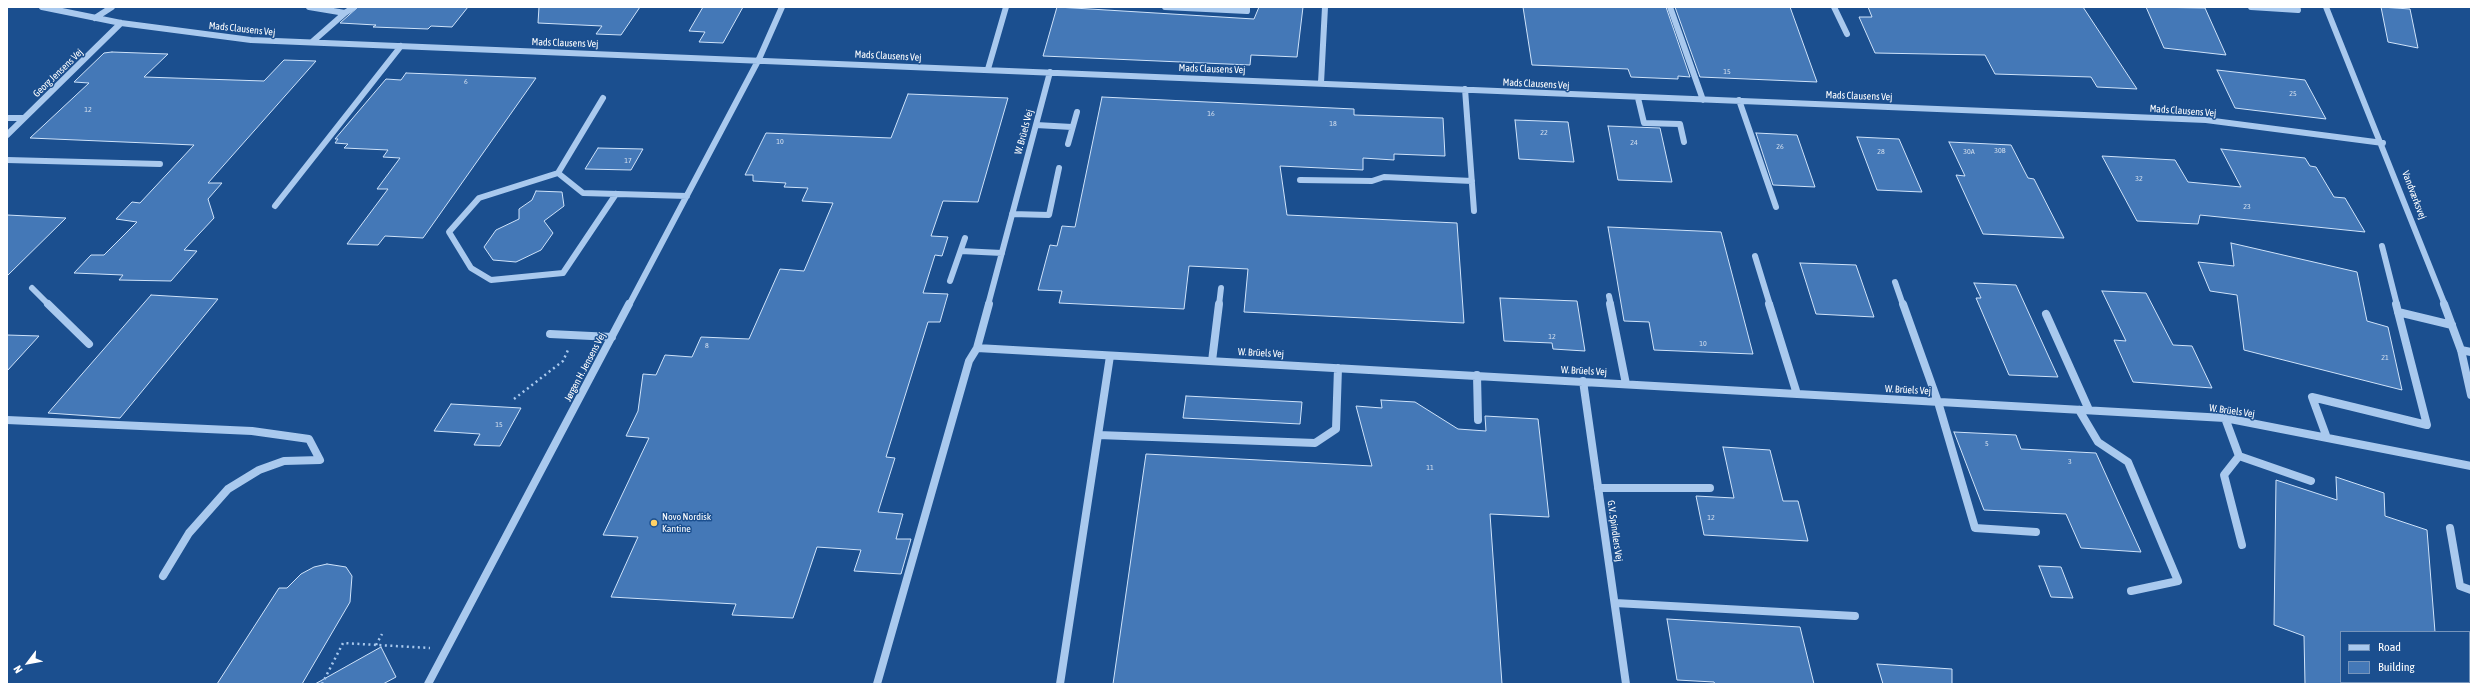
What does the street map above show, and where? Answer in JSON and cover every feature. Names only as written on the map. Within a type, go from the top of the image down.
[{"type":"street","name":"Mads Clausens Vej","points":[[42,7],[121,23],[251,40],[759,59],[1638,98],[1739,100],[2206,120],[2383,143]]},
{"type":"street","points":[[95,18],[112,7]]},
{"type":"street","points":[[308,7],[346,13]]},
{"type":"street","points":[[312,42],[354,7]]},
{"type":"street","name":"Jørgen H. Jensens Vej","points":[[428,684],[759,59],[782,7]]},
{"type":"street","points":[[988,69],[1006,7]]},
{"type":"street","points":[[1165,7],[1246,12],[1247,7]]},
{"type":"street","points":[[1321,83],[1325,7]]},
{"type":"street","points":[[1670,7],[1703,100]]},
{"type":"street","points":[[1834,7],[1848,34]]},
{"type":"street","points":[[2251,7],[2298,10]]},
{"type":"street","name":"Vandværksvej","points":[[2326,7],[2383,143],[2461,350],[2471,395]]},
{"type":"street","name":"Georg Jensens Vej","points":[[7,135],[121,23]]},
{"type":"street","points":[[275,206],[401,46]]},
{"type":"street","name":"W. Brüels Vej","points":[[1050,72],[977,348],[2225,418],[2471,466]]},
{"type":"street","points":[[1465,90],[1474,211]]},
{"type":"street","points":[[603,98],[558,173],[479,198],[449,232],[470,268],[491,280],[563,273],[616,194]]},
{"type":"street","points":[[1638,98],[1644,123],[1680,124],[1684,142]]},
{"type":"street","points":[[1739,100],[1776,207]]},
{"type":"street","points":[[1068,144],[1077,112]]},
{"type":"street","points":[[7,118],[24,118]]},
{"type":"street","points":[[1036,125],[1072,126]]},
{"type":"street","points":[[7,160],[160,164]]},
{"type":"street","points":[[1012,214],[1049,216],[1060,168]]},
{"type":"street","points":[[558,173],[582,193],[687,196]]},
{"type":"street","points":[[1300,180],[1372,181],[1384,177],[1472,181]]},
{"type":"street","points":[[950,281],[965,238]]},
{"type":"street","points":[[2327,438],[2312,397],[2427,425],[2382,246]]},
{"type":"street","points":[[961,251],[1002,253]]},
{"type":"street","points":[[1755,256],[1796,394]]},
{"type":"street","points":[[1895,282],[1938,402],[1975,528],[2036,532]]},
{"type":"street","points":[[32,288],[89,344]]},
{"type":"street","points":[[1212,361],[1221,288]]},
{"type":"street","points":[[1609,296],[1626,384]]},
{"type":"street","points":[[2398,312],[2452,326]]},
{"type":"street","points":[[2046,314],[2089,410]]},
{"type":"street","points":[[550,334],[612,337]]},
{"type":"street","points":[[877,684],[968,361],[977,348]]},
{"type":"street","points":[[2461,350],[2471,352]]},
{"type":"street","points":[[1060,684],[1110,356]]},
{"type":"street","points":[[1098,435],[1316,444],[1336,429],[1338,368]]},
{"type":"street","points":[[1477,375],[1478,420]]},
{"type":"street","name":"G.V. Spindlers Vej","points":[[1583,381],[1626,684]]},
{"type":"street","points":[[2078,410],[2098,442],[2128,462],[2178,581],[2131,590]]},
{"type":"street","points":[[2225,418],[2239,456],[2311,482]]},
{"type":"street","points":[[7,420],[252,431],[309,439],[320,460],[284,461],[259,470],[228,489],[189,533],[163,576]]},
{"type":"street","points":[[2239,456],[2224,475],[2242,546]]},
{"type":"street","points":[[1598,488],[1710,488]]},
{"type":"street","points":[[2450,528],[2460,586],[2471,590]]},
{"type":"street","points":[[1615,603],[1855,616]]},
{"type":"path","points":[[514,399],[563,361],[576,335]]},
{"type":"path","points":[[376,645],[382,634]]},
{"type":"path","points":[[322,684],[343,643],[447,649]]},
{"type":"building","points":[[358,7],[468,7],[452,27],[431,26],[428,29],[373,27],[376,25],[340,23]]},
{"type":"building","points":[[539,7],[640,7],[621,35],[596,34],[602,26],[538,23]]},
{"type":"building","points":[[703,7],[743,7],[723,43],[699,42],[705,32],[689,31]]},
{"type":"building","points":[[1057,7],[1254,19],[1259,7],[1303,7],[1297,57],[1251,55],[1250,65],[1043,56]]},
{"type":"building","points":[[1523,7],[1666,7],[1690,77],[1678,76],[1678,79],[1631,77],[1628,69],[1532,65]]},
{"type":"building","points":[[1675,7],[1790,7],[1817,82],[1700,77]]},
{"type":"building","points":[[1868,7],[2083,7],[2137,89],[2097,87],[2091,77],[1995,74],[1985,55],[1875,53],[1859,17],[1872,17]]},
{"type":"building","points":[[2146,7],[2205,8],[2226,55],[2164,48]]},
{"type":"building","points":[[2381,7],[2410,9],[2418,48],[2388,42]]},
{"type":"building","points":[[104,53],[168,54],[144,77],[264,81],[284,60],[316,61],[208,183],[222,183],[208,199],[214,218],[184,250],[197,251],[171,281],[119,280],[123,275],[74,273],[91,255],[104,255],[137,222],[116,219],[132,202],[140,203],[194,145],[30,138],[89,83],[74,82]]},
{"type":"building","points":[[2217,70],[2305,80],[2326,119],[2235,108]]},
{"type":"building","points":[[406,73],[536,78],[423,238],[385,236],[378,245],[347,244],[388,189],[377,189],[400,158],[383,157],[388,150],[344,148],[348,144],[335,143],[338,139],[335,139],[386,79],[401,80]]},
{"type":"building","points":[[908,94],[1008,98],[978,202],[943,201],[931,236],[948,237],[942,256],[935,255],[923,293],[948,294],[940,322],[928,322],[886,457],[895,458],[878,512],[903,514],[896,539],[911,539],[901,574],[854,571],[861,550],[817,547],[793,618],[732,615],[736,604],[611,597],[638,537],[603,535],[649,438],[626,436],[638,411],[643,374],[656,375],[665,355],[692,357],[701,337],[749,339],[780,269],[804,271],[833,203],[802,201],[808,188],[784,187],[786,183],[753,181],[753,175],[745,175],[766,133],[891,138]]},
{"type":"building","points":[[1102,97],[1354,109],[1354,115],[1443,118],[1445,156],[1394,154],[1394,160],[1363,158],[1363,170],[1280,166],[1287,215],[1457,223],[1464,323],[1244,312],[1248,269],[1189,266],[1184,309],[1059,303],[1062,291],[1038,290],[1050,245],[1057,246],[1062,226],[1075,227]]},
{"type":"building","points":[[1515,120],[1568,122],[1574,162],[1519,159]]},
{"type":"building","points":[[1608,126],[1660,128],[1672,182],[1618,180]]},
{"type":"building","points":[[1756,133],[1797,135],[1815,187],[1773,185]]},
{"type":"building","points":[[1857,137],[1899,139],[1922,192],[1877,190]]},
{"type":"building","points":[[1949,142],[2011,145],[2028,178],[2034,179],[2064,238],[1983,234],[1956,175],[1965,176]]},
{"type":"building","points":[[598,148],[643,149],[631,170],[585,169]]},
{"type":"building","points":[[2221,149],[2305,158],[2310,166],[2316,167],[2334,197],[2345,198],[2365,232],[2200,215],[2198,224],[2137,221],[2102,156],[2175,160],[2188,182],[2241,187]]},
{"type":"building","points":[[536,191],[562,192],[564,206],[544,221],[553,233],[541,250],[516,262],[493,260],[484,247],[496,230],[519,219],[519,209],[532,200]]},
{"type":"building","points":[[7,215],[66,218],[7,276]]},
{"type":"building","points":[[1608,227],[1721,232],[1753,354],[1654,350],[1649,322],[1624,321]]},
{"type":"building","points":[[2231,243],[2357,272],[2367,321],[2388,327],[2402,390],[2244,350],[2237,295],[2210,291],[2198,262],[2234,266]]},
{"type":"building","points":[[1800,263],[1856,265],[1874,317],[1816,314]]},
{"type":"building","points":[[1974,283],[2016,285],[2058,377],[2009,375],[1976,298],[1981,298]]},
{"type":"building","points":[[2102,291],[2146,293],[2173,345],[2192,346],[2212,388],[2133,382],[2114,340],[2126,341]]},
{"type":"building","points":[[151,295],[218,299],[120,418],[48,413]]},
{"type":"building","points":[[1500,298],[1577,301],[1585,351],[1553,349],[1552,343],[1504,341]]},
{"type":"building","points":[[7,335],[39,336],[7,371]]},
{"type":"building","points":[[1186,396],[1302,402],[1300,424],[1183,418]]},
{"type":"building","points":[[1381,400],[1415,402],[1458,429],[1486,431],[1485,416],[1538,419],[1549,517],[1490,514],[1502,684],[1113,684],[1146,454],[1372,466],[1356,406],[1382,408]]},
{"type":"building","points":[[451,404],[521,408],[500,446],[474,445],[480,434],[434,431]]},
{"type":"building","points":[[1954,432],[2016,435],[2021,449],[2096,453],[2141,552],[2081,548],[2066,514],[1984,510]]},
{"type":"building","points":[[1723,447],[1770,450],[1783,501],[1798,501],[1808,541],[1704,535],[1696,496],[1734,498]]},
{"type":"building","points":[[2336,477],[2384,493],[2385,516],[2427,530],[2435,631],[2340,631],[2341,684],[2305,684],[2304,636],[2274,625],[2276,480],[2337,500]]},
{"type":"building","points":[[327,564],[346,567],[352,576],[350,602],[302,684],[217,684],[279,588],[287,588],[301,574],[314,567]]},
{"type":"building","points":[[2039,566],[2061,567],[2073,598],[2051,597]]},
{"type":"building","points":[[1667,619],[1800,627],[1814,684],[1715,684],[1714,682],[1677,680]]},
{"type":"building","points":[[381,647],[396,677],[383,684],[315,684]]},
{"type":"building","points":[[1877,664],[1952,669],[1952,684],[1883,684]]},
{"type":"place","name":"Novo Nordisk Kantine","points":[[654,523]]}]
